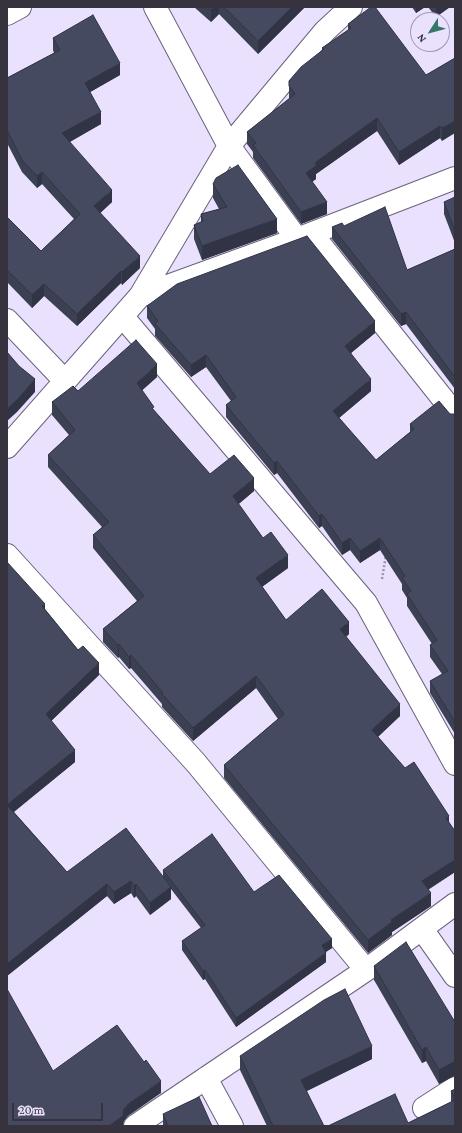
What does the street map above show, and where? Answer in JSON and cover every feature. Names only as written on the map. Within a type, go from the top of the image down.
[{"type":"street","points":[[7,14],[20,7]]},
{"type":"street","points":[[155,7],[229,146],[455,414]]},
{"type":"street","points":[[7,447],[140,296],[229,146],[325,31],[351,7]]},
{"type":"street","points":[[140,296],[305,236],[455,178]]},
{"type":"street","points":[[123,317],[366,603],[455,764]]},
{"type":"street","points":[[7,320],[65,381]]},
{"type":"street","points":[[7,555],[196,763],[366,970]]},
{"type":"street","points":[[135,1126],[366,970],[455,904]]},
{"type":"street","points":[[422,928],[455,976]]},
{"type":"street","points":[[206,1078],[232,1126]]},
{"type":"street","points":[[424,1108],[455,1088]]},
{"type":"path","points":[[371,611],[380,596],[387,550]]},
{"type":"building","points":[[207,7],[214,7],[211,10]]},
{"type":"building","points":[[224,7],[292,7],[258,41]]},
{"type":"building","points":[[371,7],[375,7],[426,75],[455,58],[455,121],[442,128],[440,126],[399,152],[377,118],[316,162],[316,166],[306,173],[327,202],[301,212],[253,145],[256,143],[247,132],[295,94],[289,86],[289,81],[301,67],[324,49],[322,48],[351,28],[348,24]]},
{"type":"building","points":[[93,15],[120,63],[85,83],[101,112],[62,133],[112,190],[94,206],[140,256],[122,272],[121,271],[77,314],[44,284],[32,295],[7,270],[7,217],[41,251],[80,214],[42,172],[37,176],[22,160],[7,130],[7,78],[60,50],[53,38]]},
{"type":"building","points":[[238,165],[277,219],[202,246],[194,225],[203,221],[201,214],[227,207],[213,184],[216,178]]},
{"type":"building","points":[[455,197],[455,231],[444,202]]},
{"type":"building","points":[[385,207],[407,270],[455,249],[455,377],[406,312],[401,314],[332,227],[342,223],[344,226]]},
{"type":"building","points":[[307,236],[375,321],[345,346],[371,379],[333,411],[376,460],[414,429],[410,424],[439,401],[450,414],[455,414],[455,722],[430,681],[448,671],[430,645],[437,640],[407,594],[411,591],[402,578],[405,576],[380,538],[360,551],[350,538],[342,543],[322,514],[319,516],[277,461],[274,463],[226,405],[236,397],[206,355],[191,365],[155,324],[158,321],[147,306],[177,284]]},
{"type":"building","points":[[136,340],[157,364],[137,383],[154,407],[152,408],[210,474],[234,455],[254,478],[233,496],[263,538],[271,532],[288,555],[256,578],[286,620],[322,589],[349,622],[340,629],[400,704],[372,730],[405,768],[414,762],[449,816],[446,818],[455,831],[455,860],[422,881],[431,893],[391,920],[392,922],[368,940],[224,765],[284,714],[256,676],[193,728],[162,694],[163,693],[131,655],[129,657],[119,644],[118,645],[103,629],[144,596],[93,535],[109,522],[48,455],[75,430],[52,402],[73,386],[78,391]]},
{"type":"building","points":[[7,352],[19,366],[35,379],[7,409]]},
{"type":"building","points":[[7,562],[45,604],[42,606],[78,650],[83,646],[99,663],[46,714],[75,750],[7,805]]},
{"type":"building","points":[[7,805],[67,872],[126,828],[171,887],[150,903],[136,884],[134,886],[131,881],[114,892],[107,884],[7,964]]},
{"type":"building","points":[[212,834],[254,892],[279,875],[332,939],[322,945],[326,953],[236,1018],[205,970],[203,971],[182,941],[205,925],[163,870]]},
{"type":"building","points":[[406,942],[455,1022],[455,1062],[439,1070],[426,1047],[422,1050],[374,966]]},
{"type":"building","points":[[7,989],[53,1071],[117,1025],[144,1062],[146,1060],[161,1081],[128,1104],[124,1109],[123,1116],[109,1126],[7,1126]]},
{"type":"building","points":[[345,989],[372,1046],[301,1080],[324,1126],[273,1126],[240,1056],[324,1000]]},
{"type":"building","points":[[455,1089],[455,1098],[451,1091]]},
{"type":"building","points":[[395,1094],[408,1123],[455,1100],[455,1126],[328,1126]]},
{"type":"building","points":[[199,1097],[212,1126],[168,1126],[163,1114]]}]
